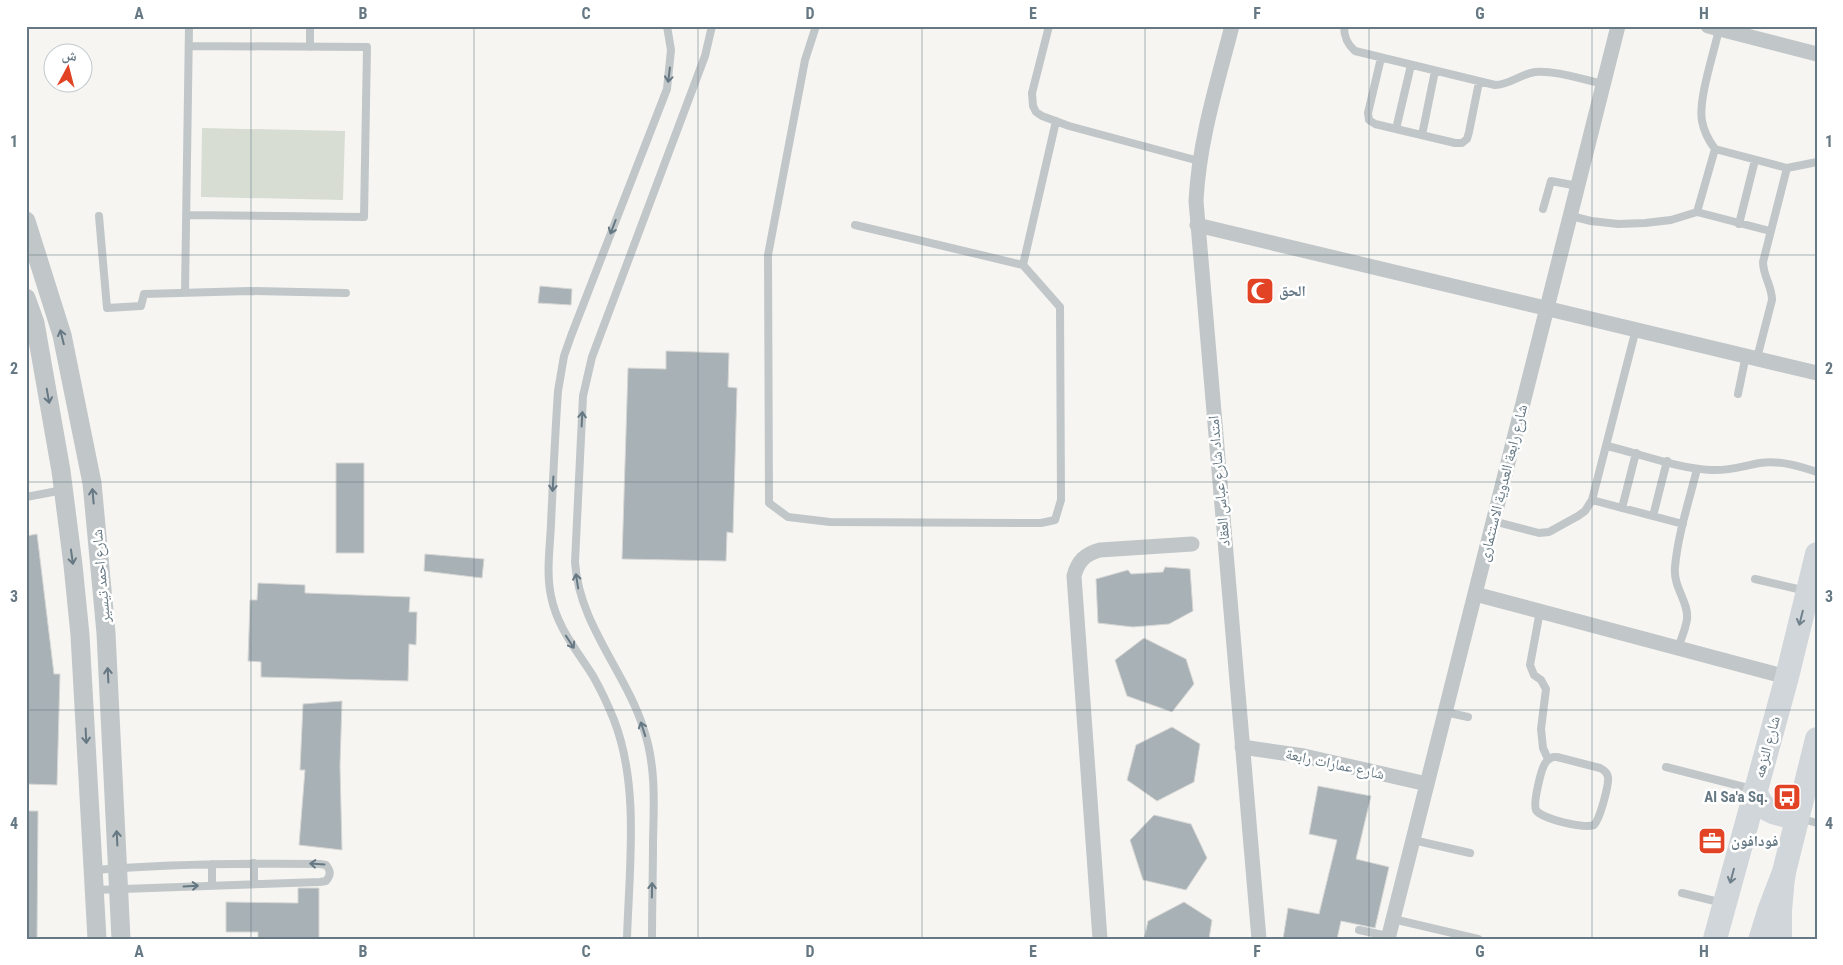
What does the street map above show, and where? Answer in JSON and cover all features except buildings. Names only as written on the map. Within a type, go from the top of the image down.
[{"type":"highway","points":[[1761,939],[1784,876]]},
{"type":"main road","name":"شارع النزهه","points":[[1715,939],[1786,677],[1817,554]]},
{"type":"main road","points":[[1780,939],[1780,911],[1784,876],[1807,820],[1817,739]]},
{"type":"main road","points":[[1755,790],[1759,802],[1764,808],[1807,820]]},
{"type":"street","name":"امتداد شارع عباس العقاد","points":[[1232,26],[1204,132],[1196,194],[1197,225],[1259,939]]},
{"type":"street","name":"شارع رابعة العدوية الاستثمارى","points":[[1388,938],[1618,26]]},
{"type":"street","points":[[1714,28],[1817,54]]},
{"type":"street","name":"شارع احمد تيسير","points":[[26,221],[62,335],[89,465],[106,633],[121,932]]},
{"type":"street","points":[[1197,225],[1817,373]]},
{"type":"street","name":"شارع احمد تيسير","points":[[26,298],[34,323],[61,471],[80,635],[96,932]]},
{"type":"street","points":[[61,471],[89,465]]},
{"type":"street","points":[[1100,939],[1074,576],[1076,566],[1082,558],[1100,550],[1192,544]]},
{"type":"street","points":[[1475,594],[1786,677]]},
{"type":"street","points":[[80,635],[106,633]]},
{"type":"street","name":"شارع عمارات رابعة","points":[[1242,748],[1304,756],[1427,784]]},
{"type":"street","points":[[96,932],[121,932]]},
{"type":"lane","points":[[185,293],[189,26]]},
{"type":"lane","points":[[310,26],[310,47]]},
{"type":"lane","points":[[627,939],[630,816],[627,768],[615,722],[605,700],[557,618],[550,595],[548,560],[560,373],[571,336],[667,89],[671,50],[667,26]]},
{"type":"lane","points":[[652,939],[654,792],[650,752],[639,715],[585,610],[576,576],[575,562],[583,396],[592,357],[706,56],[712,26]]},
{"type":"lane","points":[[816,26],[805,60],[768,256],[769,503],[788,517],[830,522],[1041,523],[1055,520],[1061,500],[1060,307],[1023,265],[855,226]]},
{"type":"lane","points":[[1049,26],[1031,100],[1036,112],[1056,121],[1199,161]]},
{"type":"lane","points":[[1344,26],[1348,46],[1355,52],[1479,82],[1504,85],[1527,74],[1543,72],[1604,84]]},
{"type":"lane","points":[[1714,28],[1701,108],[1702,122],[1707,137],[1715,150],[1787,168],[1817,162]]},
{"type":"lane","points":[[186,214],[364,217],[367,47],[189,46]]},
{"type":"lane","points":[[1381,58],[1368,117],[1375,124],[1459,144],[1465,141],[1469,132],[1479,82]]},
{"type":"lane","points":[[1396,129],[1411,65]]},
{"type":"lane","points":[[1422,135],[1435,71]]},
{"type":"lane","points":[[1023,265],[1056,121]]},
{"type":"lane","points":[[1697,212],[1715,150]]},
{"type":"lane","points":[[1739,224],[1755,160]]},
{"type":"lane","points":[[1738,394],[1772,300],[1772,291],[1763,269],[1770,231],[1787,168]]},
{"type":"lane","points":[[1543,210],[1551,180],[1578,186]]},
{"type":"lane","points":[[1570,216],[1618,224],[1671,220],[1697,212],[1770,231]]},
{"type":"lane","points":[[99,216],[107,308],[141,306],[144,294],[249,291],[346,293]]},
{"type":"lane","points":[[1494,521],[1539,533],[1549,532],[1585,511],[1592,500],[1636,330]]},
{"type":"lane","points":[[1607,446],[1697,469],[1727,471],[1760,463],[1777,462],[1817,472]]},
{"type":"lane","points":[[1622,508],[1636,453]]},
{"type":"lane","points":[[1653,516],[1667,461]]},
{"type":"lane","points":[[1678,648],[1687,618],[1684,601],[1675,579],[1675,567],[1683,524],[1697,469]]},
{"type":"lane","points":[[26,497],[63,490]]},
{"type":"lane","points":[[1592,500],[1683,524]]},
{"type":"lane","points":[[1755,579],[1808,591]]},
{"type":"lane","points":[[1540,611],[1530,665],[1534,674],[1541,680],[1546,689],[1541,729],[1548,760],[1534,802],[1538,812],[1545,817],[1586,827],[1594,825],[1598,819],[1608,779],[1606,772],[1600,768],[1558,757],[1548,760]]},
{"type":"lane","points":[[1445,712],[1468,717]]},
{"type":"lane","points":[[1666,767],[1755,790]]},
{"type":"lane","points":[[1413,840],[1470,853]]},
{"type":"lane","points":[[212,864],[212,885]]},
{"type":"lane","points":[[94,870],[212,864],[320,864],[326,865],[330,870],[330,876],[326,881],[94,890]]},
{"type":"lane","points":[[254,864],[254,884]]},
{"type":"lane","points":[[1682,892],[1725,903]]},
{"type":"lane","points":[[1393,919],[1478,939]]},
{"type":"lane","points":[[1359,930],[1388,938]]},
{"type":"shaded area","points":[[202,128],[345,131],[343,200],[201,197]]},
{"type":"place","name":"الحق","points":[[1260,291]]},
{"type":"place","name":"Al Sa'a Sq.","points":[[1787,797]]},
{"type":"place","name":"فودافون","points":[[1712,841]]}]
